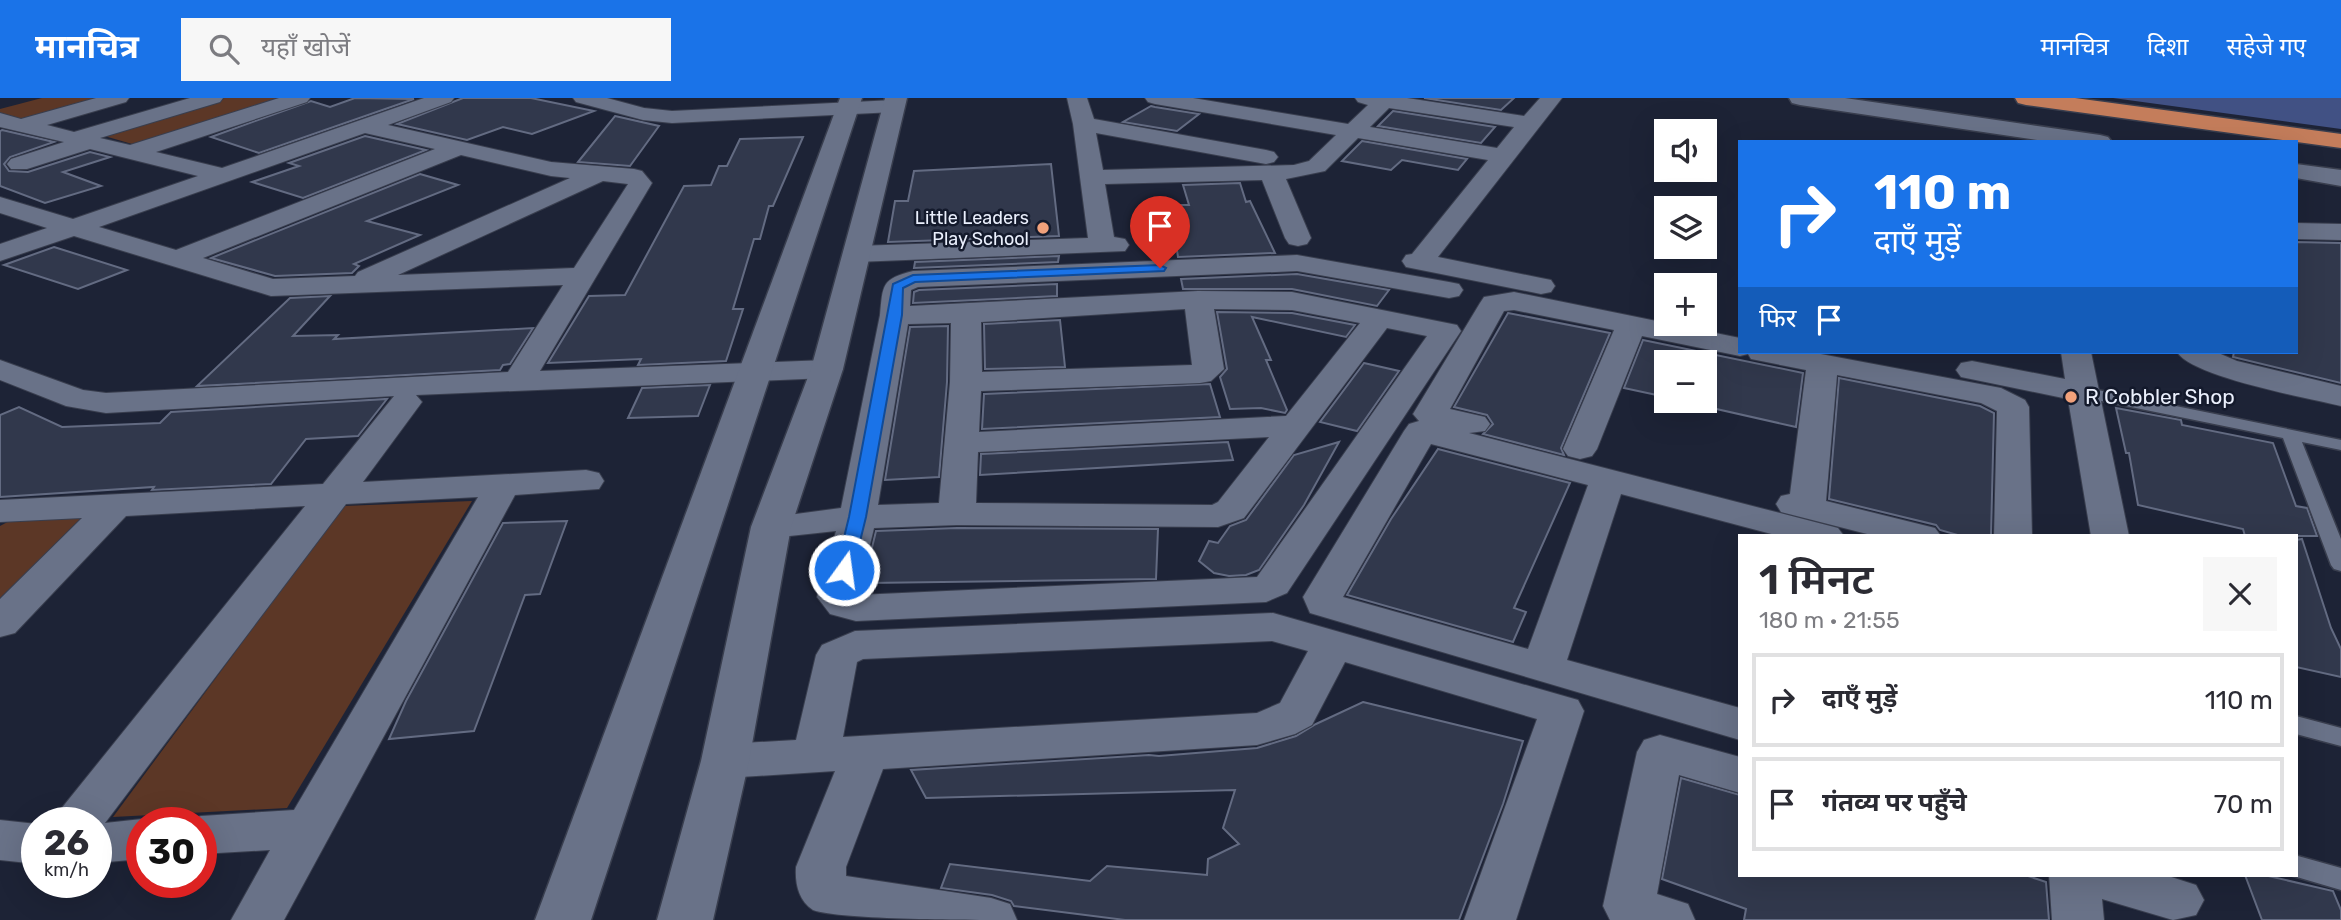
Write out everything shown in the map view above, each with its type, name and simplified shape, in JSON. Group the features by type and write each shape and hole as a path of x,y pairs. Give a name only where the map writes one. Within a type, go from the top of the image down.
{"highway":[{"path":"2026,98 2341,141"},
{"path":"2102,98 2341,130"},
{"path":"2126,98 2316,116"}],"street":[{"path":"8,114 119,98"},
{"path":"19,164 82,140 213,98"},
{"path":"132,152 300,98"},
{"path":"0,253 444,98"},
{"path":"583,98 614,101 643,114 672,117 850,102 895,102 827,369 771,527 725,761 685,920"},
{"path":"1077,98 1084,124 1102,245"},
{"path":"1155,98 1228,104 1353,131 1503,156"},
{"path":"1420,262 1529,123 1552,98"},
{"path":"1800,98 2038,137 2075,140"},
{"path":"1092,177 1294,172 1317,166 1353,131 1379,99 1529,123"},
{"path":"563,920 850,102"},
{"path":"8,114 82,140 223,175"},
{"path":"1084,124 1317,166"},
{"path":"363,126 551,169 634,176 640,183 518,381"},
{"path":"178,259 456,149"},
{"path":"2298,171 2341,177"},
{"path":"1271,172 1298,238"},
{"path":"352,285 597,174"},
{"path":"0,205 271,288 583,276"},
{"path":"2298,231 2341,232"},
{"path":"1259,239 1298,238 1654,308"},
{"path":"856,254 1142,244"},
{"path":"895,315 966,314 1198,300 1292,301 1446,331 1273,584 1266,589 856,608 844,605 837,597 858,517 895,315 897,286 913,279 927,278 1297,263 1449,290"},
{"path":"966,382 1200,374 1208,369 1198,300"},
{"path":"1738,347 1514,300 1494,303 1430,414 1580,449 1815,528"},
{"path":"957,514 966,382 966,314"},
{"path":"771,527 858,517 957,514 1218,516 1231,510 1380,317"},
{"path":"1717,321 1738,325"},
{"path":"1580,449 1631,325"},
{"path":"1772,354 1990,395 2013,407 2013,534"},
{"path":"1888,354 2084,392"},
{"path":"2076,354 2110,534"},
{"path":"2196,354 2226,369 2341,396"},
{"path":"1815,528 1822,364"},
{"path":"0,369 77,399 106,402 518,381 827,369"},
{"path":"90,807 406,402"},
{"path":"963,443 1295,426"},
{"path":"1738,723 1330,607 1324,604 1323,597 1421,431 1815,528 1895,534"},
{"path":"1543,668 1608,478"},
{"path":"7,514 586,481"},
{"path":"257,920 502,487"},
{"path":"0,623 115,506"},
{"path":"816,755 837,656 855,645 1273,627 1562,711 1490,920"},
{"path":"725,761 1257,729 1279,723 1296,714 1333,644"},
{"path":"866,752 821,867 821,884 832,895 991,920"},
{"path":"1669,920 1629,906 1660,752 1738,774"},
{"path":"217,834 309,828"},
{"path":"0,840 21,842"},
{"path":"2074,877 2078,920"},
{"path":"2099,877 2178,898"}],"lane":[{"path":"2084,392 2341,445"},
{"path":"2290,434 2341,565"},
{"path":"2298,726 2341,737"},
{"path":"2298,867 2341,879"}],"shaded area":[{"path":"42,98 110,98 27,122 0,114 0,109"},
{"path":"223,98 291,98 139,146 101,135"},
{"path":"472,501 287,808 217,812 217,807 126,807 126,816 113,817 343,506"},
{"path":"94,516 0,603 0,526 15,518"}],"water":[{"path":"2113,98 2341,98 2341,129"}],"building":[{"path":"355,98 414,99 259,153 211,137 311,101 330,107"},
{"path":"463,98 531,98 594,111 532,134 503,127 467,140 397,124"},
{"path":"1424,98 1514,98 1501,110"},
{"path":"1151,106 1199,114 1177,131 1123,122"},
{"path":"1393,111 1495,127 1481,143 1378,126"},
{"path":"615,116 659,126 630,166 578,162"},
{"path":"2,130 54,142 10,157 4,164 9,171 28,172 90,152 110,157 63,172 101,186 45,203 0,186"},
{"path":"365,136 426,150 303,198 252,182 299,166 289,163"},
{"path":"803,137 773,206 769,206 760,239 754,239 733,309 743,309 726,361 638,365 641,359 548,363 589,296 625,295 684,186 711,185 719,166 727,166 740,139"},
{"path":"1362,141 1467,159 1458,170 1402,160 1391,170 1342,161"},
{"path":"1051,164 1059,236 888,242 895,201 908,201 914,171"},
{"path":"420,174 458,185 367,221 420,235 354,264 359,266 352,273 275,276 211,258"},
{"path":"1240,183 1246,202 1250,201 1275,253 1178,257 1170,205 1189,205 1183,185"},
{"path":"2298,242 2341,243 2341,383 2233,357 2234,354 2298,354"},
{"path":"54,247 127,270 78,289 4,265"},
{"path":"1059,256 1058,262 914,268 915,262"},
{"path":"1297,274 1389,290 1377,306 1292,289 1183,289 1181,279"},
{"path":"1057,284 1057,296 913,303 914,292 919,290"},
{"path":"330,296 293,336 338,335 334,339 533,328 510,364 503,365 500,370 197,386 290,298"},
{"path":"1217,312 1292,313 1355,325 1346,337 1252,317 1271,360 1266,360 1287,410 1285,413 1261,408 1230,409 1220,377 1227,369"},
{"path":"1508,313 1610,333 1561,448 1564,455 1483,434 1493,424 1487,415 1454,407"},
{"path":"1060,320 1065,367 985,369 984,324"},
{"path":"948,326 947,382 939,477 885,480 910,327"},
{"path":"1643,340 1691,350 1654,350 1654,394 1624,388"},
{"path":"1717,355 1803,373 1796,427 1717,409"},
{"path":"1364,363 1399,371 1357,431 1320,422"},
{"path":"1839,378 1980,406 1994,413 1991,534 1954,534 1940,530 1936,525 1829,499"},
{"path":"1210,384 1220,417 982,429 984,394"},
{"path":"710,385 698,416 628,418 642,388"},
{"path":"387,399 358,436 306,439 271,484 152,490 154,487 0,497 0,415 19,407 62,427 160,423 171,412"},
{"path":"2116,408 2181,420 2182,425 2273,443 2296,506 2307,508 2317,536 2244,534 2243,529 2138,505 2129,453 2126,453"},
{"path":"1228,442 1233,460 980,475 981,454"},
{"path":"1339,442 1304,505 1259,570 1246,575 1229,576 1214,573 1199,561 1209,541 1218,543 1230,526 1246,520 1294,455"},
{"path":"1438,449 1570,483 1514,608 1526,612 1513,642 1347,595 1391,519"},
{"path":"567,521 540,594 525,595 474,731 389,739 406,701 503,523"},
{"path":"957,528 1158,529 1156,579 868,583 873,568 867,568 876,531"},
{"path":"2302,539 2331,628 2341,649 2341,677 2298,667 2298,540"},
{"path":"1363,702 1523,741 1503,804 1459,920 1125,920 1014,906 1011,901 992,895 941,888 950,864 1090,881 1107,866 1207,875 1208,859 1239,844 1223,828 1235,790 926,798 911,770 1257,748 1296,736"},
{"path":"1681,778 1738,794 1738,877 2031,877 2046,882 2049,920 1744,920 1746,909 1662,879"},
{"path":"2246,877 2273,877 2333,891 2341,910 2341,920 2262,920"}],"place":[{"name":"Little Leaders Play School","path":"1043,228"},
{"name":"R Cobbler Shop","path":"2071,397"}],"route":[{"path":"844,570 858,517 895,315 897,286 913,279 1160,268"}]}
